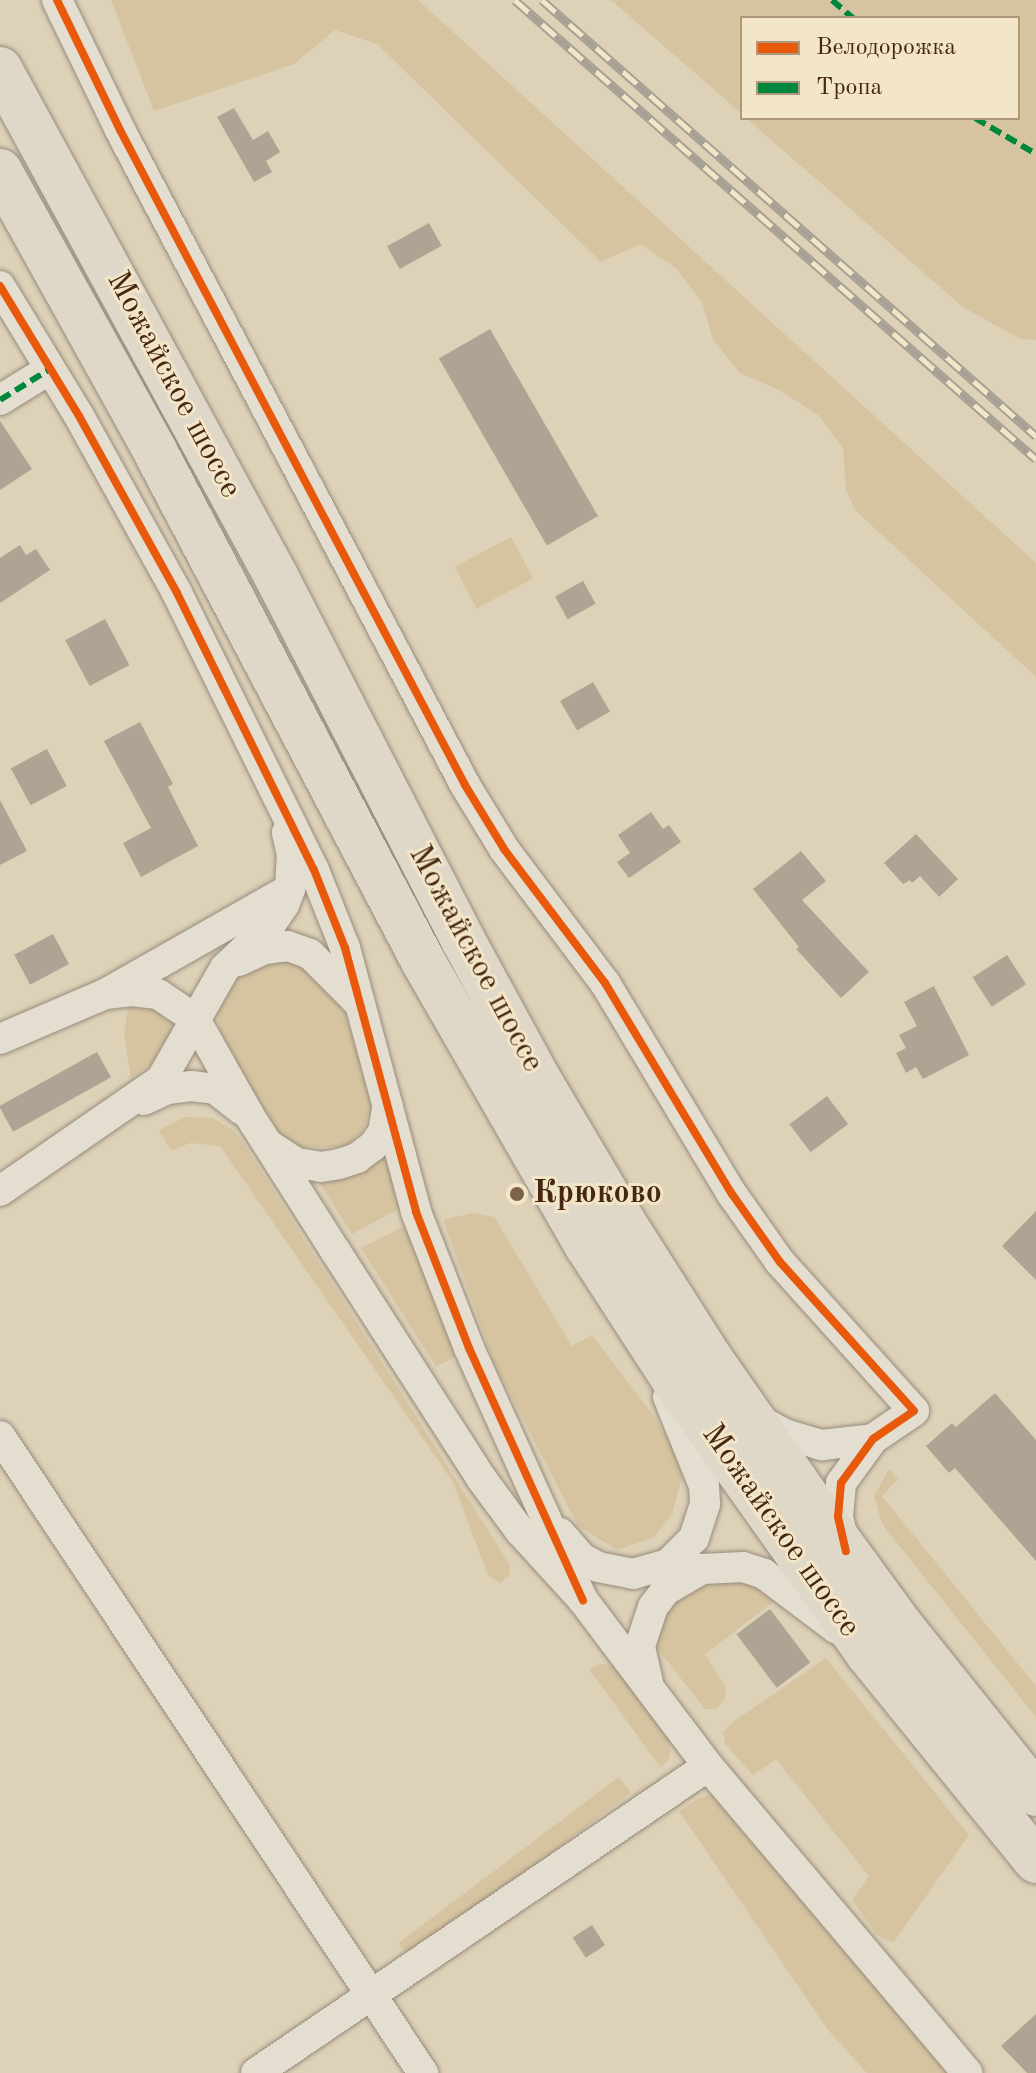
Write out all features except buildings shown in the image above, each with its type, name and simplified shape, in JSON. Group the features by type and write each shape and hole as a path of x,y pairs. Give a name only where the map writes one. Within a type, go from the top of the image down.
{"main road":[{"name":"Можайское шоссе","path":"0,69 276,576 541,1083 624,1223 750,1415 846,1551 902,1627 1036,1794"},
{"name":"Можайское шоссе","path":"0,171 170,479 423,961 511,1118 636,1322 764,1511 868,1654 1036,1861"}],"street":[{"path":"57,0 120,130 465,785 504,849 605,983 732,1194 780,1262 914,1411 873,1439 841,1483 838,1517 846,1551"},
{"path":"0,286 177,593 314,870 345,948 363,1007 416,1212 469,1348 583,1600"},
{"path":"0,400 50,369"},
{"path":"0,1191 127,1107 161,1080 177,1058 195,1019 225,968 271,924 290,889 292,855 282,807"},
{"path":"0,1039 105,994 290,889"},
{"path":"225,968 265,949 288,946 310,954 363,1007"},
{"path":"105,994 132,991 158,994 195,1019 249,1115 481,1478 520,1531 583,1600 708,1766 967,2073"},
{"path":"127,1107 168,1089 191,1086 215,1089 249,1115"},
{"path":"267,1143 297,1163 321,1167 339,1164 357,1158 373,1146 383,1132 388,1104"},
{"path":"543,1514 582,1558 615,1573 643,1573 668,1564 683,1553 698,1530 705,1504 699,1468 636,1322"},
{"path":"750,1415 785,1434 822,1445 873,1439"},
{"path":"0,1436 423,2073"},
{"path":"649,1687 640,1646 653,1607 666,1590 685,1577 723,1566 764,1574 868,1654"},
{"path":"256,2073 708,1766"}],"shaded area":[{"path":"111,0 418,0 1036,563 1036,677 856,511 846,491 843,448 818,415 779,390 740,373 713,340 702,302 677,269 640,244 601,262 377,44 335,30 294,64 154,111"},
{"path":"611,0 1036,0 1036,340 1020,339 963,307 748,120 1020,120 1020,16 740,16 740,112"},
{"path":"511,537 533,578 477,609 454,567"},
{"path":"294,962 320,976 339,997 374,1100 362,1132 345,1147 295,1147 272,1125 224,1051 217,1013 228,983 259,964"},
{"path":"129,1001 171,1013 173,1032 163,1056 131,1078 124,1035"},
{"path":"185,1117 213,1118 234,1131 244,1144 510,1565 509,1576 500,1583 488,1575 453,1482 220,1146 190,1143 171,1151 159,1130"},
{"path":"383,1151 402,1207 352,1234 315,1176"},
{"path":"472,1213 494,1217 572,1346 592,1335 657,1420 673,1448 682,1477 672,1515 654,1537 618,1550 578,1526 495,1365 443,1220"},
{"path":"407,1225 458,1355 436,1367 361,1248"},
{"path":"889,1469 898,1479 882,1496 1036,1686 1036,1717 882,1524 874,1496"},
{"path":"740,1581 761,1586 775,1601 705,1654 726,1688 724,1700 716,1709 705,1709 657,1648 652,1622 682,1588"},
{"path":"826,1658 969,1835 893,1943 877,1935 852,1900 869,1876 776,1759 753,1775 725,1744 723,1732 733,1722"},
{"path":"600,1664 614,1666 659,1718 669,1739 670,1757 661,1768 589,1669"},
{"path":"619,1777 631,1793 411,1959 399,1943"},
{"path":"715,1794 958,2073 867,2073 828,2030 679,1811 699,1798"}],"railway":[{"path":"515,0 1036,459"},
{"path":"542,0 1036,436"}],"marked path":[{"path":"832,0 851,16"},
{"path":"978,120 1036,154"},
{"path":"0,400 50,369"}],"cycle path":[{"path":"57,0 120,130 465,785 504,849 605,983 732,1194 780,1262 914,1411 873,1439 841,1483 838,1517 846,1551"},
{"path":"0,286 79,416 177,593 314,870 345,948 416,1212 469,1348 583,1600"}],"place":[{"name":"Крюково","path":"517,1194"}]}
